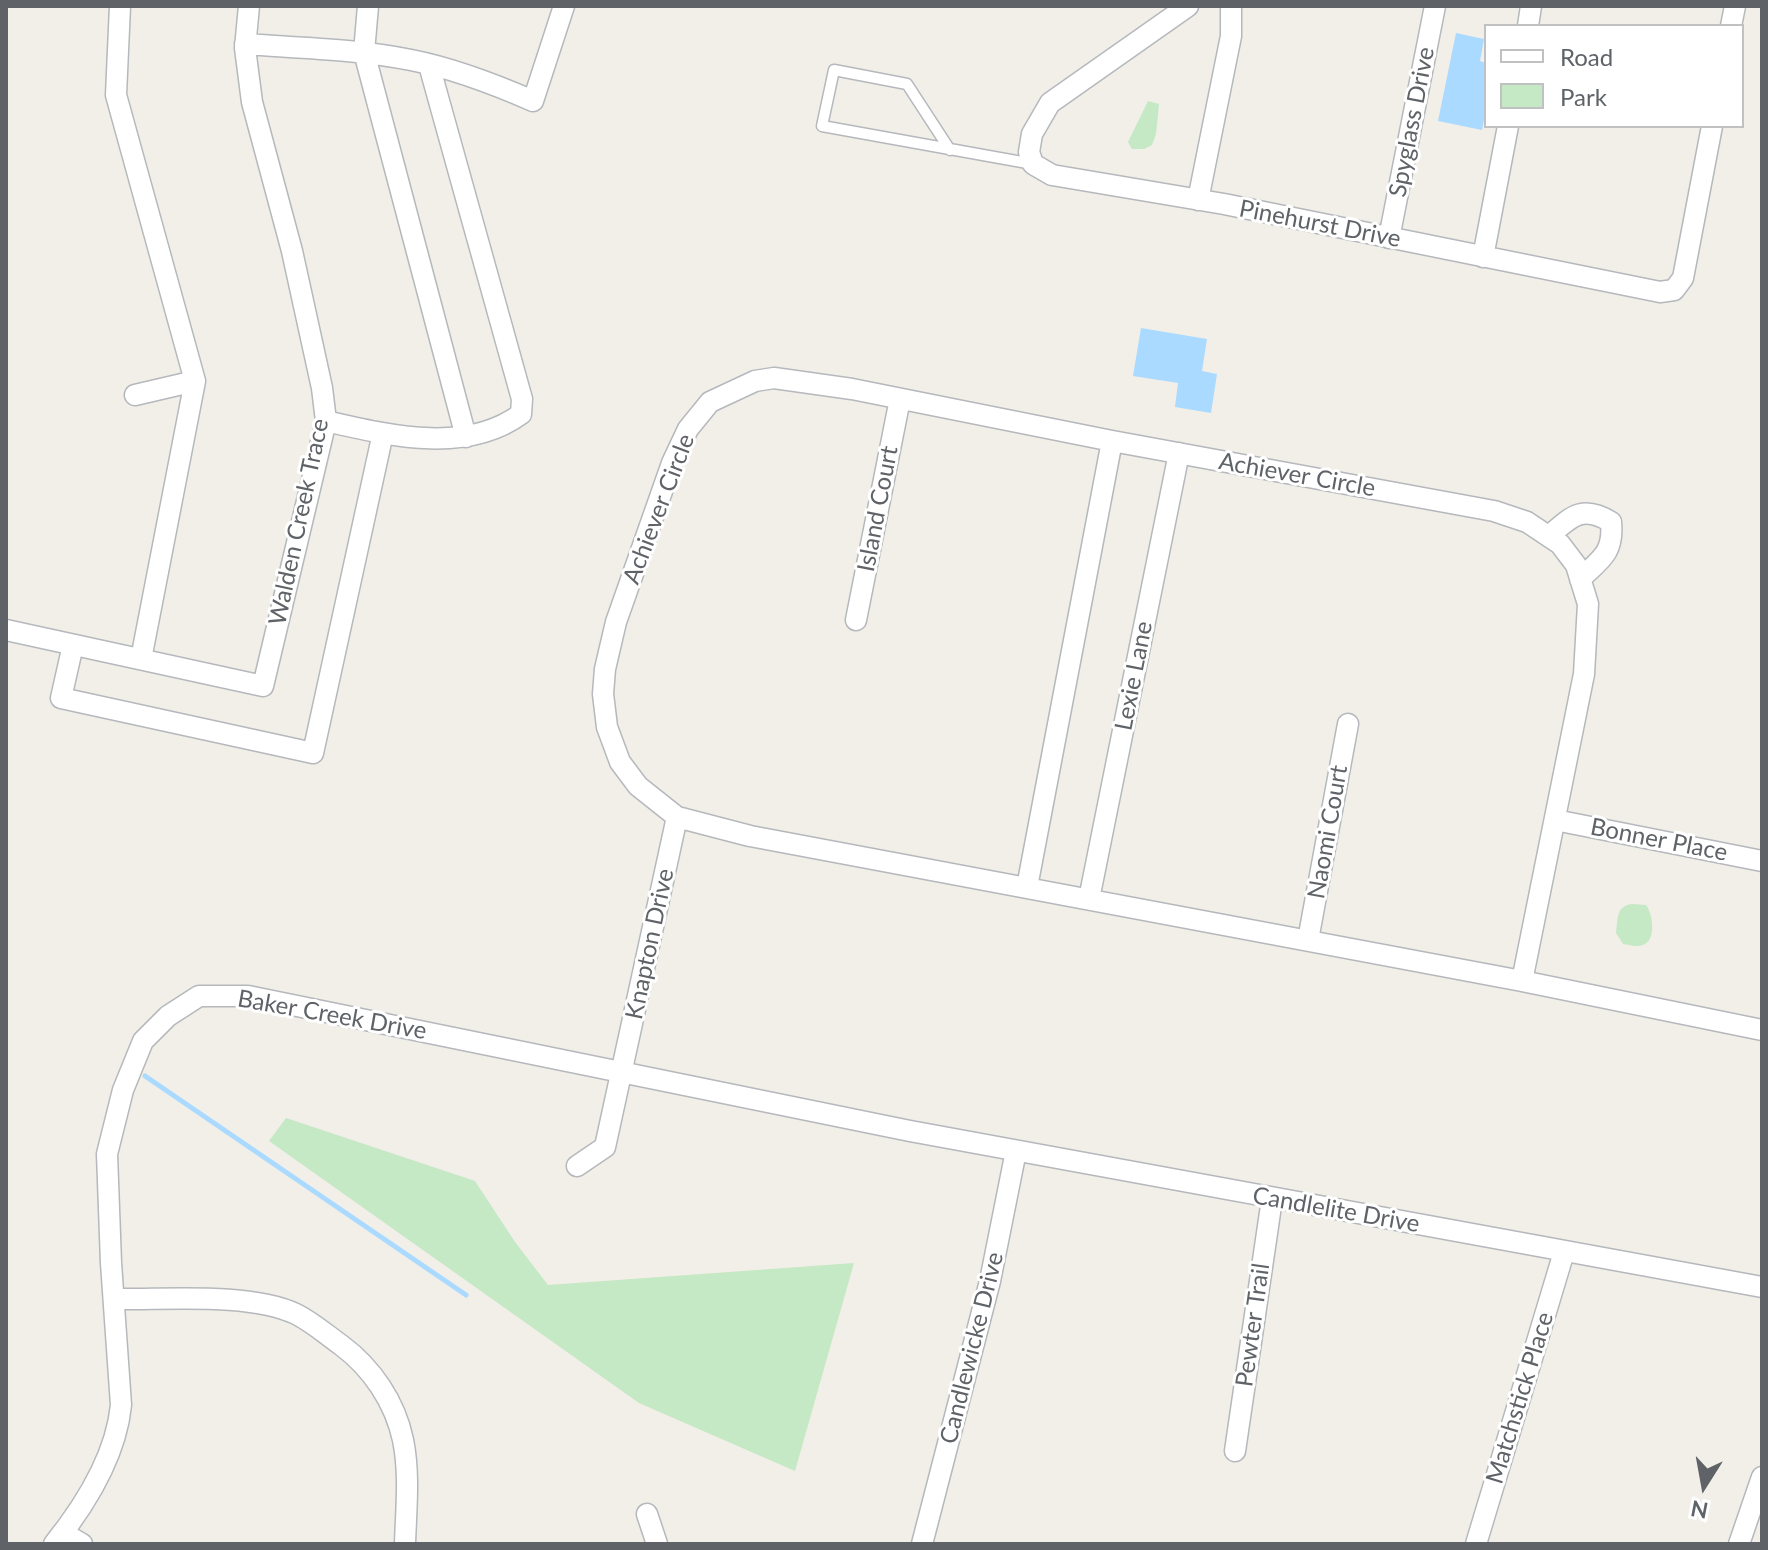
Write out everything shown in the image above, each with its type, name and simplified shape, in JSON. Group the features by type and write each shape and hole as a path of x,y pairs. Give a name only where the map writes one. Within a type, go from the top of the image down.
{"street":[{"path":"120,6 116,95 195,381 141,659"},
{"name":"Walden Creek Trace","path":"6,630 263,686 326,421 322,388 292,251 252,102 245,44 249,6"},
{"path":"368,6 364,52 466,437"},
{"path":"245,44 364,52 429,65 533,101 564,6"},
{"path":"1033,164 1029,152 1032,134 1050,103 1188,6"},
{"path":"1198,200 1231,36 1231,6"},
{"name":"Spyglass Drive","path":"1389,238 1435,6"},
{"path":"326,421 396,437 466,437 502,427 521,414 522,399 429,65"},
{"path":"1483,257 1508,128"},
{"name":"Pinehurst Drive","path":"1033,164 1052,175 1198,200 1660,292 1674,290 1683,278 1712,128"},
{"name":"Achiever Circle","path":"1522,981 1584,674 1588,604 1576,565 1560,544 1549,536 1527,522 1494,511 802,380 774,378 744,385 710,402 688,429 672,463 616,622 605,669 603,694 607,727 620,762 638,786 677,817 750,836 1522,981 1762,1030"},
{"path":"135,395 195,381"},
{"name":"Island Court","path":"856,620 900,399"},
{"path":"73,645 61,698 313,753 383,433"},
{"path":"1027,887 1112,441"},
{"name":"Lexie Lane","path":"1089,899 1179,453"},
{"path":"1549,536 1581,513 1592,512 1611,522 1613,539 1609,549 1580,579"},
{"name":"Naomi Court","path":"1308,940 1348,724"},
{"name":"Knapton Drive","path":"577,1166 605,1147 677,817"},
{"name":"Bonner Place","path":"1555,820 1762,861"},
{"name":"Baker Creek Drive","path":"59,1538 85,1500 112,1448 119,1427 121,1405 107,1204 107,1154 123,1090 143,1041 168,1016 199,996 248,996 910,1131"},
{"name":"Candlelite Drive","path":"910,1131 1762,1287"},
{"name":"Candlewicke Drive","path":"922,1544 990,1281 1016,1151"},
{"name":"Pewter Trail","path":"1235,1451 1272,1199"},
{"name":"Matchstick Place","path":"1476,1544 1564,1252"},
{"path":"114,1299 228,1300 266,1306 295,1314 350,1351 370,1370 400,1430 407,1488 405,1544"},
{"path":"1739,1544 1762,1477"},
{"path":"647,1514 657,1544"},
{"path":"59,1538 82,1544"}],"lane":[{"path":"950,150 907,84 834,70 822,126 950,150 1033,164"}],"green space":[{"path":"1148,101 1159,104 1156,134 1152,145 1132,149 1128,142"},
{"path":"1632,904 1646,905 1652,920 1651,937 1640,946 1623,944 1616,933 1620,910"},
{"path":"286,1118 475,1181 548,1285 854,1263 795,1471 639,1403 269,1141"}],"water":[{"path":"1456,33 1484,39 1480,61 1484,62 1482,130 1438,121"},
{"path":"1141,328 1207,339 1202,371 1217,374 1211,413 1175,407 1178,383 1133,376"}],"waterway":[{"path":"145,1076 466,1295"}]}
